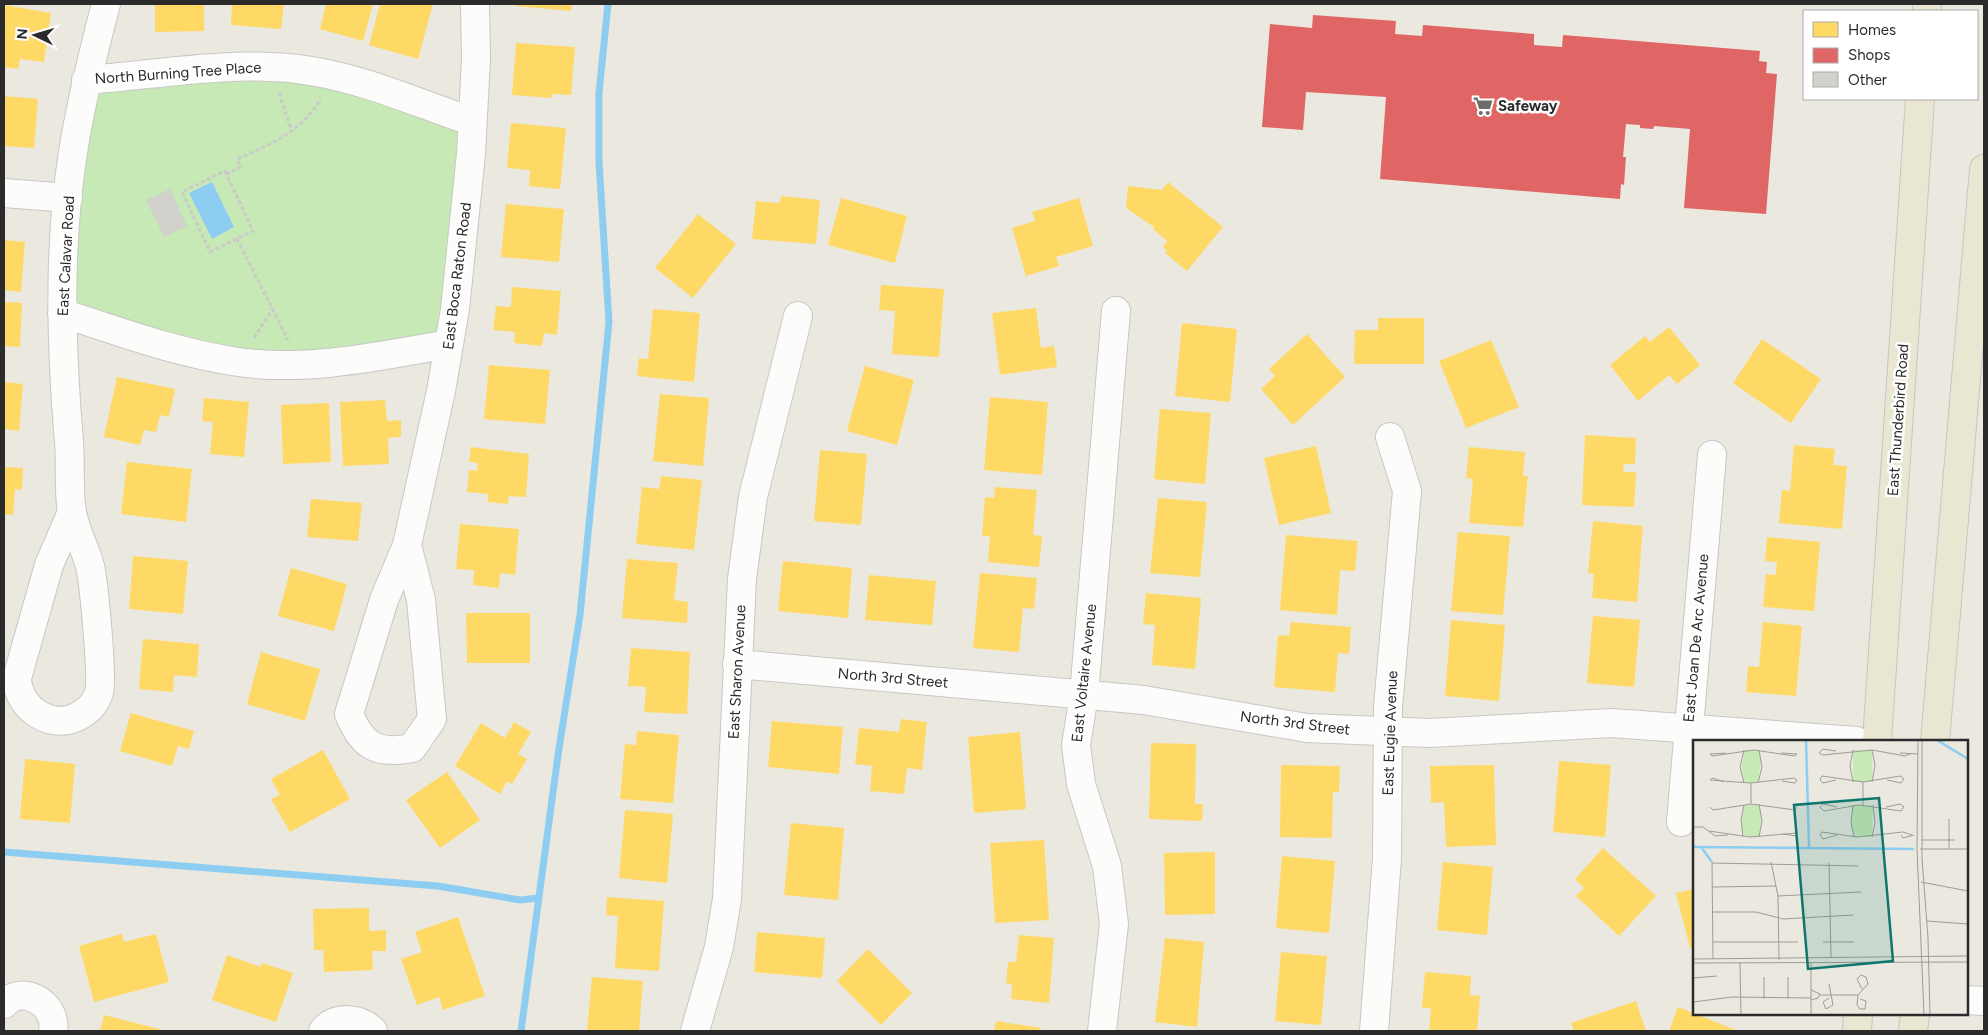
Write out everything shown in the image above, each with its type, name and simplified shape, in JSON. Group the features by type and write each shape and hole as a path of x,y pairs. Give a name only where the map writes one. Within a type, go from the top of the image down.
{"main road":[{"name":"East Thunderbird Road","path":"1877,740 1920,100"},
{"path":"1935,740 1984,168"},
{"path":"1857,1031 1858,1015"},
{"path":"1913,1031 1915,1015"}],"street":[{"name":"East Calavar Road","path":"72,512 49,565 17,678 17,690 24,703 44,719 54,721 83,714 92,705 99,692 100,674 90,568 72,512 71,470 63,371 62,313 72,154 86,80 106,4"},
{"name":"East Boca Raton Road","path":"407,545 420,600 432,719 412,748 399,751 378,749 364,741 356,730 349,714 384,600 407,545 441,391 455,310 471,154 471,121 476,59 475,4"},
{"name":"North Burning Tree Place","path":"86,80 222,67 271,67 326,73 353,80 471,121"},
{"path":"4,193 68,198"},
{"name":"East Voltaire Avenue","path":"1102,1031 1114,924 1107,866 1081,784 1076,745 1084,694 1116,311"},
{"path":"62,313 147,341 238,362 301,365 449,344"},
{"name":"East Sharon Avenue","path":"695,1031 719,947 726,899 742,579 753,497 798,316"},
{"name":"East Eugie Avenue","path":"1374,1031 1387,858 1388,732 1407,491 1390,438"},
{"name":"East Joan De Arc Avenue","path":"1681,822 1712,455"},
{"name":"North 3rd Street","path":"737,664 1144,700 1306,728 1430,733 1612,723 1843,740"},
{"path":"4,1004 8,1000 23,995 40,1001 50,1011 54,1023 53,1031"},
{"path":"1968,1000 1984,1001"},
{"path":"323,1031 329,1024 343,1019 360,1022 373,1031"}],"path":[{"path":"271,67 292,132"},
{"path":"226,174 241,167 237,159 292,132 304,123 320,99 326,73"},
{"path":"225,171 253,231 237,239 210,252 182,192 225,171"},
{"path":"237,239 301,365"},
{"path":"238,362 272,308"}],"green space":[{"path":"271,67 471,121 449,344 301,365 62,313 86,80"}],"water":[{"path":"212,182 234,227 212,239 189,193"}],"building: Homes":[{"path":"155,4 204,4 204,31 155,32"},
{"path":"232,4 284,4 281,29 231,25"},
{"path":"326,4 373,4 363,41 320,29"},
{"path":"380,4 433,4 418,59 369,45"},
{"path":"516,4 572,4 571,11 516,6"},
{"path":"4,5 51,13 44,62 20,59 18,69 4,67"},
{"path":"516,43 575,47 571,95 552,94 552,98 512,95"},
{"path":"4,96 38,99 34,148 4,146"},
{"path":"511,123 566,128 560,189 529,186 530,170 507,168"},
{"path":"1168,182 1223,227 1187,271 1165,253 1167,250 1163,247 1167,241 1153,229 1154,227 1126,208 1128,186 1162,190"},
{"path":"781,196 820,200 816,244 752,239 756,201 780,203"},
{"path":"841,198 907,216 895,263 828,245"},
{"path":"1079,198 1093,246 1056,257 1059,266 1026,276 1012,228 1035,221 1032,212"},
{"path":"506,204 564,209 559,262 501,257"},
{"path":"698,214 736,244 693,298 655,268"},
{"path":"4,240 25,242 21,292 4,290"},
{"path":"881,285 944,289 939,357 892,354 895,311 879,310"},
{"path":"512,287 561,291 557,335 544,333 542,346 514,343 515,332 493,330 496,306 511,307"},
{"path":"4,302 22,303 20,347 4,346"},
{"path":"1036,308 1041,348 1054,346 1057,367 1000,375 992,313"},
{"path":"653,309 700,313 694,382 637,376 639,358 648,359"},
{"path":"1378,318 1424,318 1424,364 1354,364 1355,330 1378,330"},
{"path":"1182,323 1237,329 1230,402 1175,396"},
{"path":"1669,327 1700,365 1677,384 1669,375 1638,401 1610,365 1645,336 1650,342"},
{"path":"1307,334 1345,377 1293,425 1261,389 1275,376 1269,369"},
{"path":"1762,339 1821,379 1791,423 1733,383"},
{"path":"1491,340 1519,407 1466,428 1439,361"},
{"path":"489,365 550,370 545,424 484,419"},
{"path":"865,366 914,380 897,445 847,431"},
{"path":"117,377 175,389 169,417 160,415 156,432 144,430 140,445 104,437"},
{"path":"4,382 23,384 19,431 4,429"},
{"path":"660,394 709,398 703,466 653,461"},
{"path":"990,397 1048,402 1042,475 984,470"},
{"path":"204,398 249,402 244,457 210,454 213,422 202,421"},
{"path":"385,400 387,421 401,420 401,437 388,438 389,464 343,466 340,402"},
{"path":"329,403 331,462 283,464 281,405"},
{"path":"1160,409 1211,413 1205,484 1154,479"},
{"path":"1585,435 1636,438 1635,464 1624,464 1623,472 1636,472 1634,507 1582,505"},
{"path":"1794,445 1835,449 1833,465 1847,466 1842,529 1779,523 1782,490 1790,491"},
{"path":"1316,446 1331,513 1279,525 1264,458"},
{"path":"471,447 529,454 526,497 509,496 508,504 488,502 488,494 467,492 469,470 477,471 478,463 469,462"},
{"path":"1469,447 1525,452 1523,476 1528,476 1523,527 1469,523 1473,479 1466,478"},
{"path":"820,450 867,454 861,525 814,521"},
{"path":"127,462 192,469 186,522 121,514"},
{"path":"4,467 23,468 22,490 15,489 13,515 4,514"},
{"path":"661,476 702,480 694,550 636,544 642,487 659,489"},
{"path":"995,487 1037,490 1033,535 1042,536 1039,567 988,562 990,536 982,536 985,497 994,498"},
{"path":"1158,498 1207,502 1200,577 1150,573"},
{"path":"311,499 362,503 358,541 307,537"},
{"path":"1593,521 1643,526 1637,602 1592,598 1594,574 1588,573"},
{"path":"460,524 519,529 515,575 500,573 499,588 473,585 474,570 456,569"},
{"path":"1458,532 1510,536 1503,615 1451,611"},
{"path":"1286,535 1358,541 1355,571 1340,570 1337,615 1280,610"},
{"path":"1767,537 1820,542 1814,611 1763,607 1766,574 1776,575 1777,562 1765,561"},
{"path":"133,556 188,561 183,614 129,609"},
{"path":"627,559 678,563 674,600 688,602 687,623 622,618"},
{"path":"783,561 852,568 848,618 778,611"},
{"path":"291,568 347,584 334,631 278,616"},
{"path":"980,573 1037,578 1034,609 1023,608 1019,652 973,648"},
{"path":"869,575 936,581 932,625 865,620"},
{"path":"1146,593 1201,598 1195,669 1152,665 1155,625 1143,624"},
{"path":"466,613 530,613 530,663 467,663"},
{"path":"1593,616 1640,620 1634,687 1587,683"},
{"path":"1451,620 1505,625 1499,701 1445,696"},
{"path":"1291,622 1351,627 1349,654 1338,653 1335,692 1274,687 1278,635 1289,636"},
{"path":"1763,622 1802,626 1796,696 1746,692 1748,666 1759,667"},
{"path":"143,639 199,644 197,677 174,675 173,692 139,689"},
{"path":"631,648 690,652 687,714 644,712 646,687 628,686"},
{"path":"261,652 320,669 305,721 247,704"},
{"path":"131,713 194,731 189,749 178,746 172,766 120,751"},
{"path":"901,719 927,722 922,770 907,768 904,794 870,791 872,766 855,764 859,728 899,732"},
{"path":"772,721 843,727 839,774 768,767"},
{"path":"514,722 531,732 518,754 527,759 512,784 507,781 500,794 455,766 481,723 505,738"},
{"path":"637,731 679,735 673,803 620,799 625,744 636,745"},
{"path":"1020,732 1026,809 974,813 968,737"},
{"path":"1151,743 1196,744 1195,804 1203,804 1202,821 1149,819"},
{"path":"323,750 350,799 290,832 271,799 280,795 271,779"},
{"path":"25,759 75,764 70,823 20,819"},
{"path":"1559,761 1611,765 1605,837 1553,832"},
{"path":"1281,765 1340,766 1339,792 1333,792 1332,838 1280,837"},
{"path":"1494,765 1496,845 1446,847 1444,802 1431,803 1430,766"},
{"path":"447,772 480,820 440,848 406,800"},
{"path":"625,810 673,814 667,883 619,878"},
{"path":"791,823 844,828 838,900 784,895"},
{"path":"1044,840 1049,920 995,923 990,843"},
{"path":"1603,848 1656,896 1619,936 1576,896 1584,888 1575,879"},
{"path":"1215,852 1215,914 1165,915 1164,853"},
{"path":"1282,856 1335,861 1329,933 1276,928"},
{"path":"1443,862 1493,867 1487,935 1437,930"},
{"path":"1693,889 1693,947 1690,948 1676,893"},
{"path":"607,897 664,901 659,971 615,968 618,916 606,915"},
{"path":"369,908 369,931 386,930 386,951 372,951 373,970 324,972 323,950 314,950 313,909"},
{"path":"458,917 485,996 443,1010 439,997 417,1005 401,959 422,952 415,932"},
{"path":"757,932 825,938 822,978 754,972"},
{"path":"122,934 124,942 156,934 169,982 94,1002 79,946"},
{"path":"1019,935 1054,938 1049,1003 1011,999 1012,984 1006,983 1008,962 1016,962"},
{"path":"1165,938 1204,942 1197,1027 1155,1022"},
{"path":"868,949 912,993 881,1025 837,981"},
{"path":"1281,952 1327,956 1321,1025 1275,1021"},
{"path":"227,955 261,967 262,963 293,973 276,1022 212,1000"},
{"path":"1425,972 1471,976 1470,995 1480,996 1477,1031 1429,1031 1431,1008 1422,1008"},
{"path":"592,977 643,981 639,1031 587,1031"},
{"path":"1636,1001 1646,1031 1574,1031 1571,1023"},
{"path":"1678,1007 1693,1013 1693,1015 1698,1015 1738,1031 1669,1031"},
{"path":"104,1015 163,1030 163,1031 100,1031"},
{"path":"996,1021 1041,1028 1040,1031 994,1031"}],"building: Shops":[{"path":"1313,15 1396,21 1395,34 1422,36 1423,25 1534,34 1534,45 1562,47 1563,35 1760,51 1759,61 1767,62 1766,73 1777,74 1766,214 1684,208 1690,129 1654,126 1653,129 1640,128 1640,125 1626,124 1623,157 1626,157 1624,185 1621,184 1620,199 1380,179 1386,97 1306,92 1303,130 1262,127 1270,24 1312,28"}],"building: Other":[{"path":"170,189 187,226 164,237 146,200"}],"waterway":[{"path":"521,1031 558,755 580,615 609,322 599,161 599,93 608,4"},
{"path":"4,852 438,886 520,900 539,898"}],"place":[{"name":"Safeway","path":"1483,106"}]}
